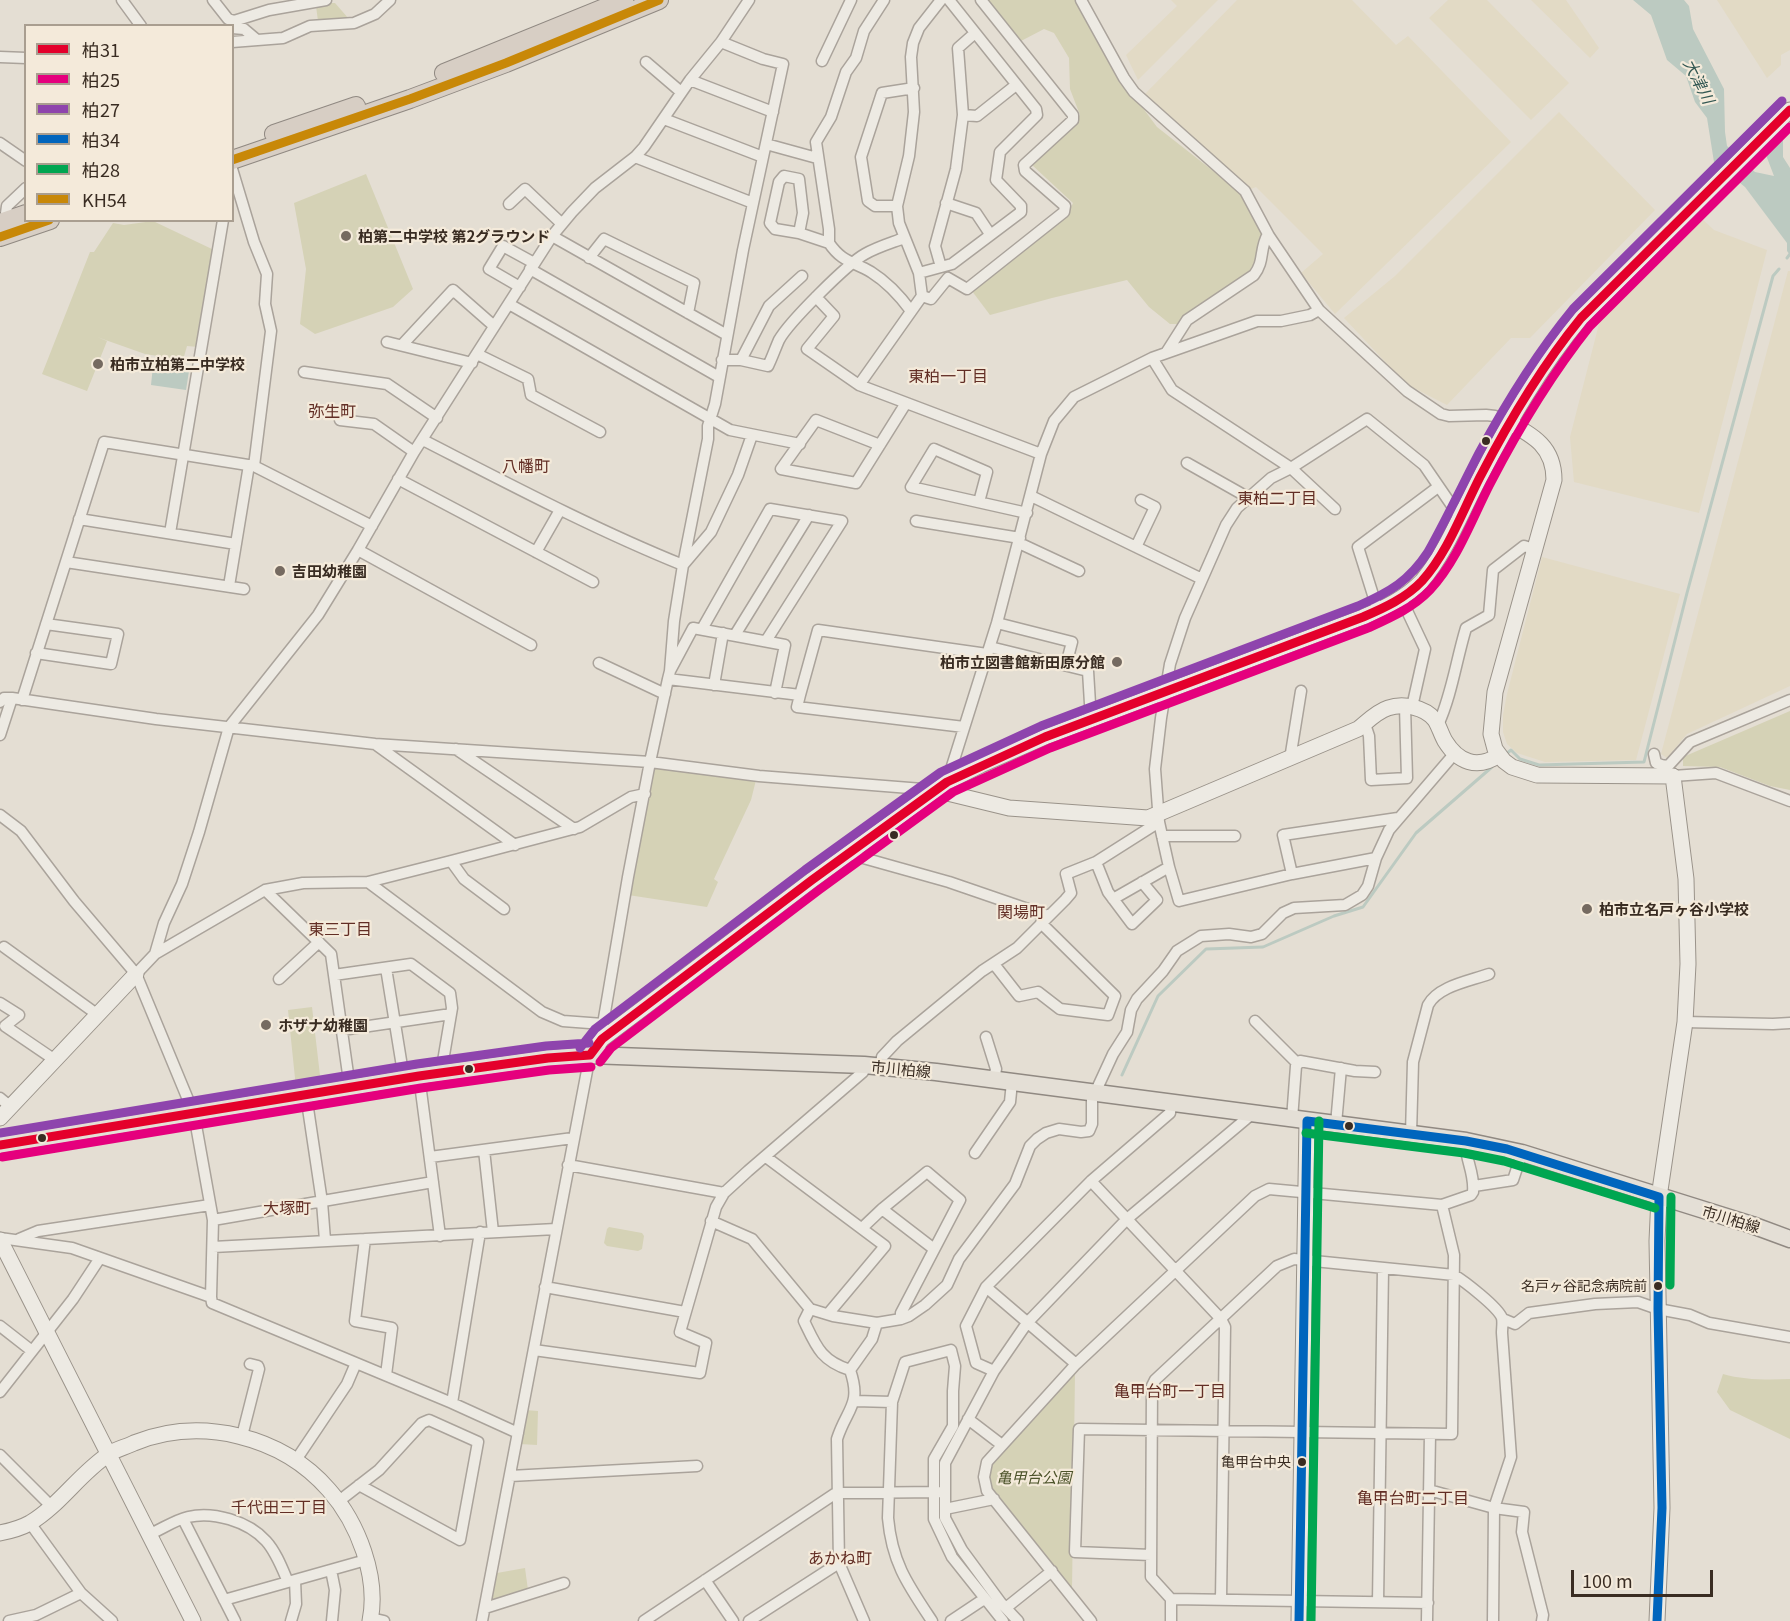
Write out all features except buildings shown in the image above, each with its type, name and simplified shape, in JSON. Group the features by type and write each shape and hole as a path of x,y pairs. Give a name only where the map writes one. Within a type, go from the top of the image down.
{"highway":[{"path":"234,147 406,88 624,0"},
{"path":"234,159 410,99 506,63 659,0"},
{"path":"2,227 24,215"},
{"path":"2,227 36,222"}],"main road":[{"name":"市川柏線","path":"0,1145 441,1073 548,1058 590,1055 864,1065 994,1079 1466,1142 1522,1153 1790,1239"}],"street":[{"path":"122,0 140,24"},
{"path":"219,2 228,19 234,21 269,10 326,0"},
{"path":"234,42 283,38 310,26 354,23 375,14 390,0"},
{"path":"155,954 164,922 185,874 229,727 318,615 414,452 552,236 595,188 635,157 681,92 721,42 749,0"},
{"path":"822,61 851,0"},
{"path":"829,243 816,142 831,117 846,72 856,58 864,32 884,0"},
{"path":"859,385 922,296 919,273 899,223 897,206 909,156 914,112 911,57 913,43 919,28 941,0"},
{"path":"919,273 952,264 1022,209 996,180 1000,152 1037,116 1036,109 949,0"},
{"path":"922,296 931,299 948,278 967,289 1064,212 1065,206 1025,171 1024,165 1073,120 1073,115 981,0"},
{"path":"1081,0 1134,92 1245,191 1268,234 1318,310 1407,391 1441,414 1495,416 1529,434 1547,451 1554,470 1552,492 1495,692 1491,734 1499,755 1512,767 1537,775 1670,772 1716,774 1790,801"},
{"path":"234,28 244,29 257,40"},
{"path":"941,267 935,246 956,169 963,116 958,48 975,33"},
{"path":"482,1621 573,1138 590,1055 602,1032 628,877 669,675 674,621 683,565 710,420 783,64 721,42"},
{"path":"0,57 24,58"},
{"path":"646,62 681,92"},
{"path":"690,80 773,112"},
{"path":"963,116 977,116 1016,85"},
{"path":"897,206 875,206 868,201 861,157 882,93 914,88"},
{"path":"602,1032 941,786 1011,751 1378,611 1401,598 1421,581 1430,568 1508,422 1536,377 1581,318 1785,115"},
{"path":"664,119 763,157"},
{"path":"0,143 24,159"},
{"path":"766,144 817,158"},
{"path":"635,157 753,202"},
{"path":"229,586 251,466 271,331 265,304 267,274 254,242 234,176"},
{"path":"799,233 802,213 799,179 784,176 779,182 770,223 775,230 799,233 829,243 843,259 871,272 897,293 911,311"},
{"path":"509,204 525,189 562,224"},
{"path":"2,227 7,206 24,190"},
{"path":"946,203 976,213 990,234"},
{"path":"170,533 221,222"},
{"path":"1166,353 1187,320 1254,275 1261,266 1263,242 1268,234"},
{"path":"552,236 727,335"},
{"path":"722,360 741,360 768,366 780,339 816,297 852,263 864,254 904,238"},
{"path":"589,258 604,239 694,283 688,313"},
{"path":"520,287 489,269 503,246 532,266 719,377"},
{"path":"741,360 769,306 802,276"},
{"path":"402,345 453,290 494,326"},
{"path":"816,297 834,316 807,349 859,385 1041,454"},
{"path":"509,304 730,430 800,444"},
{"path":"941,786 964,727 989,650 1041,454 1054,421 1074,397 1152,358 1257,321 1281,321 1310,315 1318,310"},
{"path":"387,342 475,358 528,379 531,395 600,432"},
{"path":"1152,358 1172,390 1291,468 1335,509"},
{"path":"304,372 387,384 437,418"},
{"path":"880,445 816,420 781,469 856,483 880,445 906,403"},
{"path":"1376,858 1292,874 1179,901 1158,819 1155,769 1172,655 1185,618 1226,525 1238,508 1271,478 1291,468 1367,419 1424,465 1459,516"},
{"path":"340,420 374,424 414,452"},
{"path":"683,565 711,532 738,475 752,435"},
{"path":"423,440 560,510 638,547 683,565"},
{"path":"0,735 36,653 104,442 251,466 372,525"},
{"path":"979,502 987,472 934,449 911,488 1027,513"},
{"path":"1187,463 1250,498"},
{"path":"398,479 593,582"},
{"path":"1378,611 1358,547 1438,487"},
{"path":"1031,496 1202,579"},
{"path":"1136,547 1155,507 1141,500"},
{"path":"702,629 770,509 842,520 766,641"},
{"path":"536,552 560,510"},
{"path":"735,635 808,515"},
{"path":"79,519 236,543"},
{"path":"916,521 1019,541 1079,571"},
{"path":"1438,725 1456,672 1458,655 1466,628 1489,615 1493,570 1524,546 1534,549"},
{"path":"358,550 531,645"},
{"path":"66,562 244,589"},
{"path":"1365,724 1369,736 1371,780 1407,778 1409,707 1425,649 1401,598"},
{"path":"997,623 1072,642 1066,665"},
{"path":"36,653 111,664 118,634 46,624"},
{"path":"669,675 693,627 785,645 775,693"},
{"path":"964,727 797,707 818,630 989,650 1088,671 1091,720"},
{"path":"714,685 723,633"},
{"path":"599,663 665,694"},
{"path":"669,675 714,685 800,695"},
{"path":"1290,759 1301,692"},
{"path":"0,702 4,699 17,699 156,719 375,744 650,762 759,776 941,786 1008,808 1158,819"},
{"path":"1670,772 1690,742 1790,700"},
{"path":"881,1066 882,1057 897,1041 982,971 1017,948 1071,893 1066,873 1096,862 1158,819 1358,729 1386,709 1409,707 1427,712 1455,753 1467,762 1473,764 1485,762 1499,755"},
{"path":"375,744 515,845"},
{"path":"455,749 574,829"},
{"path":"711,1221 752,1239 810,1310 877,1323 909,1316 947,1285 959,1259 1015,1184 1030,1146 1046,1132 1059,1129 1089,1131 1092,1124 1094,1093 1113,1054 1127,1032 1131,1010 1137,999 1177,951 1201,936 1230,934 1251,937 1263,934 1283,913 1294,908 1345,905 1362,895 1368,886 1376,858 1389,830 1455,753"},
{"path":"1654,754 1656,763 1664,766 1670,772 1686,879 1688,964 1685,1022 1659,1197 1658,1309 1662,1508 1657,1621"},
{"path":"0,1118 5,1102 55,1060 155,954 265,890 303,883 368,882 515,845 574,829 631,797 645,794"},
{"path":"0,815 21,831 74,901 136,974 194,1114 213,1220 210,1297 212,1303 452,1403 518,1433"},
{"path":"1292,874 1283,835 1398,818"},
{"path":"1162,836 1235,836"},
{"path":"849,854 949,882 1044,919 1115,996 1108,1016 1060,1009 1038,992 1019,996 994,964"},
{"path":"450,861 464,879 504,909"},
{"path":"1096,862 1113,899 1132,924 1157,900 1143,882"},
{"path":"1113,899 1169,867"},
{"path":"368,882 542,1012 557,1020 602,1032"},
{"path":"265,890 331,954 350,1088"},
{"path":"279,980 319,942"},
{"path":"4,947 98,1015"},
{"path":"334,975 411,964 450,993 451,1014 441,1073"},
{"path":"386,968 394,1022 411,1078 430,1157 440,1236"},
{"path":"1411,1134 1413,1062 1428,1005 1432,997 1440,992 1489,974"},
{"path":"0,1003 19,1015 2,1028 55,1060"},
{"path":"342,1030 451,1014"},
{"path":"1255,1021 1298,1064"},
{"path":"1685,1022 1790,1023"},
{"path":"986,1037 996,1069 994,1079"},
{"path":"1299,1621 1306,1192 1296,1066 1300,1061 1375,1072"},
{"path":"534,1350 700,1373 706,1343 680,1332 711,1221 724,1193 863,1072 864,1065"},
{"path":"1336,1124 1341,1068"},
{"path":"975,1153 1010,1102 1012,1082"},
{"path":"306,1095 322,1202 325,1240"},
{"path":"993,1371 976,1363 966,1326 986,1287 1091,1181 1170,1113 1171,1104"},
{"path":"1003,1621 952,1557 935,1524 945,1463 993,1371 1027,1323 1127,1219 1252,1114"},
{"path":"430,1157 573,1138"},
{"path":"1091,1621 994,1499 985,1484 987,1462 1076,1364 1255,1196 1269,1189 1442,1205 1471,1195 1472,1168 1465,1149 1466,1142"},
{"path":"484,1150 493,1232"},
{"path":"1473,1185 1513,1180 1522,1153"},
{"path":"766,1157 885,1246 828,1314"},
{"path":"568,1165 724,1193"},
{"path":"862,1228 927,1172 960,1200 901,1313 901,1319"},
{"path":"1091,1181 1221,1319 1225,1327 1221,1599"},
{"path":"213,1220 433,1182"},
{"path":"18,1240 38,1231 210,1205"},
{"path":"1151,1555 1075,1552 1079,1429 1452,1434 1454,1255 1442,1205"},
{"path":"882,1209 934,1249"},
{"path":"213,1247 556,1229"},
{"path":"452,1403 480,1232"},
{"path":"192,1621 0,1239 72,1248 210,1297"},
{"path":"365,1239 356,1321 392,1328 386,1375"},
{"path":"0,1392 73,1299 100,1257"},
{"path":"1171,1621 1171,1599 1151,1577 1152,1386 1155,1380 1277,1266 1294,1258 1454,1275 1469,1284 1498,1311 1503,1319 1515,1324 1529,1313 1595,1304 1638,1302 1658,1309 1690,1315 1709,1323 1790,1337"},
{"path":"1378,1602 1383,1269"},
{"path":"545,1287 685,1312"},
{"path":"986,1287 1076,1364"},
{"path":"810,1310 804,1320 818,1350 830,1361 850,1370 855,1385 855,1401 842,1422 837,1439 836,1493 838,1563 860,1620"},
{"path":"1493,1621 1494,1508 1511,1457 1502,1333 1503,1319"},
{"path":"850,1370 872,1339 877,1323"},
{"path":"0,1326 32,1351"},
{"path":"932,1621 904,1579 895,1558 889,1526 892,1402 905,1362 951,1350 955,1366 952,1390 953,1426 934,1459 945,1518 962,1550 1001,1603 1018,1621"},
{"path":"296,1460 347,1384 356,1363"},
{"path":"242,1436 259,1369 258,1366 250,1364"},
{"path":"855,1401 892,1402"},
{"path":"968,1419 1002,1445"},
{"path":"339,1501 359,1485 379,1470 422,1423 429,1420 478,1442 460,1540 359,1485"},
{"path":"0,1533 30,1523 109,1453 140,1441 187,1431 242,1436 296,1460 321,1481 339,1501 352,1524 366,1560 375,1620"},
{"path":"1427,1621 1430,1434"},
{"path":"0,1455 51,1506"},
{"path":"510,1476 698,1466"},
{"path":"1429,1490 1494,1508 1524,1512 1522,1532 1543,1615 1542,1621"},
{"path":"644,1621 836,1493 939,1492"},
{"path":"945,1509 994,1499"},
{"path":"150,1534 183,1519 200,1515 226,1518 252,1530 268,1545 291,1581 296,1604 291,1621"},
{"path":"183,1519 235,1621"},
{"path":"30,1523 81,1593 112,1621"},
{"path":"224,1600 366,1560"},
{"path":"749,1621 838,1563"},
{"path":"331,1570 335,1590 332,1621"},
{"path":"1007,1607 1052,1571"},
{"path":"705,1580 732,1621"},
{"path":"485,1608 564,1584"},
{"path":"9,1621 36,1615 81,1593"},
{"path":"951,1621 984,1599"},
{"path":"1171,1599 1428,1603"}],"shaded area":[{"path":"1171,0 1218,0 1138,80 1126,55 1177,6"},
{"path":"1237,0 1352,0 1396,45 1408,36 1511,142 1335,314 1301,273 1323,254 1256,187 1251,189 1145,94"},
{"path":"1448,0 1487,0 1569,83 1531,120 1429,18"},
{"path":"1531,0 1566,0 1599,48 1590,58"},
{"path":"1717,0 1790,0 1790,50 1781,55 1781,65 1767,78"},
{"path":"1559,112 1655,210 1530,338 1511,338 1447,405 1406,384 1344,318 1395,276"},
{"path":"1699,216 1714,230 1767,250 1699,513 1574,482 1570,437 1604,312"},
{"path":"1788,271 1790,271 1790,686 1687,734 1667,758 1661,754"},
{"path":"1542,557 1680,594 1636,760 1545,762 1517,753 1507,744 1503,732 1503,715"}],"green space":[{"path":"988,0 1075,0 1108,61 1157,127 1240,192 1263,234 1258,262 1242,286 1189,324 1170,324 1149,307 1127,280 990,315 972,291 1069,212 1073,203 1032,165 1080,115 1070,89 1069,58 1054,33 1044,29 1021,41"},
{"path":"335,3 349,19 318,21 316,6"},
{"name":"柏第二中学校 第2グラウンド","path":"366,174 413,289 393,307 315,334 300,324 306,269 294,203"},
{"path":"155,222 214,250 198,347 187,346 183,360 145,354 97,337 107,341 87,391 42,374 90,252 94,252 113,223 124,225"},
{"path":"1790,711 1790,790 1770,786 1720,767 1683,766 1683,757"},
{"path":"651,768 756,780 751,800 714,879 718,882 707,907 628,895"},
{"path":"312,1007 321,1084 296,1088 288,1010"},
{"path":"609,1227 642,1233 644,1236 642,1249 638,1251 607,1246 604,1243"},
{"name":"亀甲台公園","path":"1075,1374 1072,1589 994,1492 989,1474 993,1463"},
{"path":"1723,1374 1756,1379 1790,1379 1790,1439 1730,1410 1717,1392"},
{"path":"525,1410 538,1411 537,1445 519,1444"},
{"path":"525,1568 528,1590 492,1601 497,1573"}],"water":[{"name":"大津川","path":"1633,0 1684,0 1689,6 1693,29 1724,89 1727,146 1755,172 1774,176 1766,155 1775,142 1783,136 1783,157 1790,168 1790,255 1787,251 1787,243 1745,187 1714,162 1707,118 1695,102 1686,76 1667,60 1651,15"},
{"path":"153,366 189,371 186,390 151,385"}],"waterway":[{"path":"1787,258 1790,254"},
{"path":"1506,754 1511,750 1520,759 1539,765 1644,762 1773,276 1779,269"},
{"path":"1122,1075 1158,996 1206,949 1263,947 1334,916 1363,907 1416,833 1492,767"}],"transit line":[{"name":"KH54","path":"234,159 410,99 506,63 659,0"},
{"name":"柏27","path":"580,1048 595,1029 805,870 941,772 1041,726 1358,606 1398,585 1414,571 1428,552 1500,416 1522,379 1559,326 1573,309 1782,101"},
{"name":"柏31","path":"590,1055 602,1039 812,880 947,782 1045,737 1363,617 1409,593 1422,581 1440,557 1502,435 1539,375 1581,318 1790,110"},
{"name":"柏25","path":"600,1062 611,1048 819,890 953,792 1050,748 1368,628 1416,602 1440,579 1524,422 1562,363 1590,326 1790,127"},
{"name":"KH54","path":"0,237 43,222"},
{"name":"柏27","path":"0,1133 417,1064 546,1046 589,1043"},
{"name":"柏31","path":"0,1145 419,1076 548,1058 590,1055"},
{"name":"柏25","path":"2,1157 421,1088 549,1070 591,1067"},
{"name":"柏34","path":"1307,1121 1466,1141 1507,1149 1659,1197"},
{"name":"柏34","path":"1299,1621 1307,1121"},
{"name":"柏28","path":"1311,1621 1319,1121"},
{"name":"柏28","path":"1306,1133 1464,1153 1504,1161 1655,1208"},
{"name":"柏34","path":"1657,1621 1662,1508 1658,1309 1659,1197"},
{"name":"柏28","path":"1670,1285 1671,1197"}],"place":[{"name":"柏第二中学校 第2グラウンド","path":"346,236"},
{"name":"柏市立柏第二中学校","path":"98,364"},
{"name":"吉田幼稚園","path":"280,571"},
{"name":"柏市立図書館新田原分館","path":"1117,662"},
{"name":"柏市立名戸ヶ谷小学校","path":"1587,909"},
{"name":"ホザナ幼稚園","path":"266,1025"},
{"name":"名戸ヶ谷記念病院前","path":"1658,1286"},
{"name":"亀甲台中央","path":"1302,1462"}],"district":[{"name":"東柏一丁目","path":"948,376"},
{"name":"弥生町","path":"332,411"},
{"name":"八幡町","path":"526,466"},
{"name":"東柏二丁目","path":"1277,498"},
{"name":"関場町","path":"1021,912"},
{"name":"東三丁目","path":"340,929"},
{"name":"大塚町","path":"287,1208"},
{"name":"亀甲台町一丁目","path":"1170,1391"},
{"name":"亀甲台町二丁目","path":"1413,1498"},
{"name":"千代田三丁目","path":"279,1507"},
{"name":"あかね町","path":"840,1558"}]}
